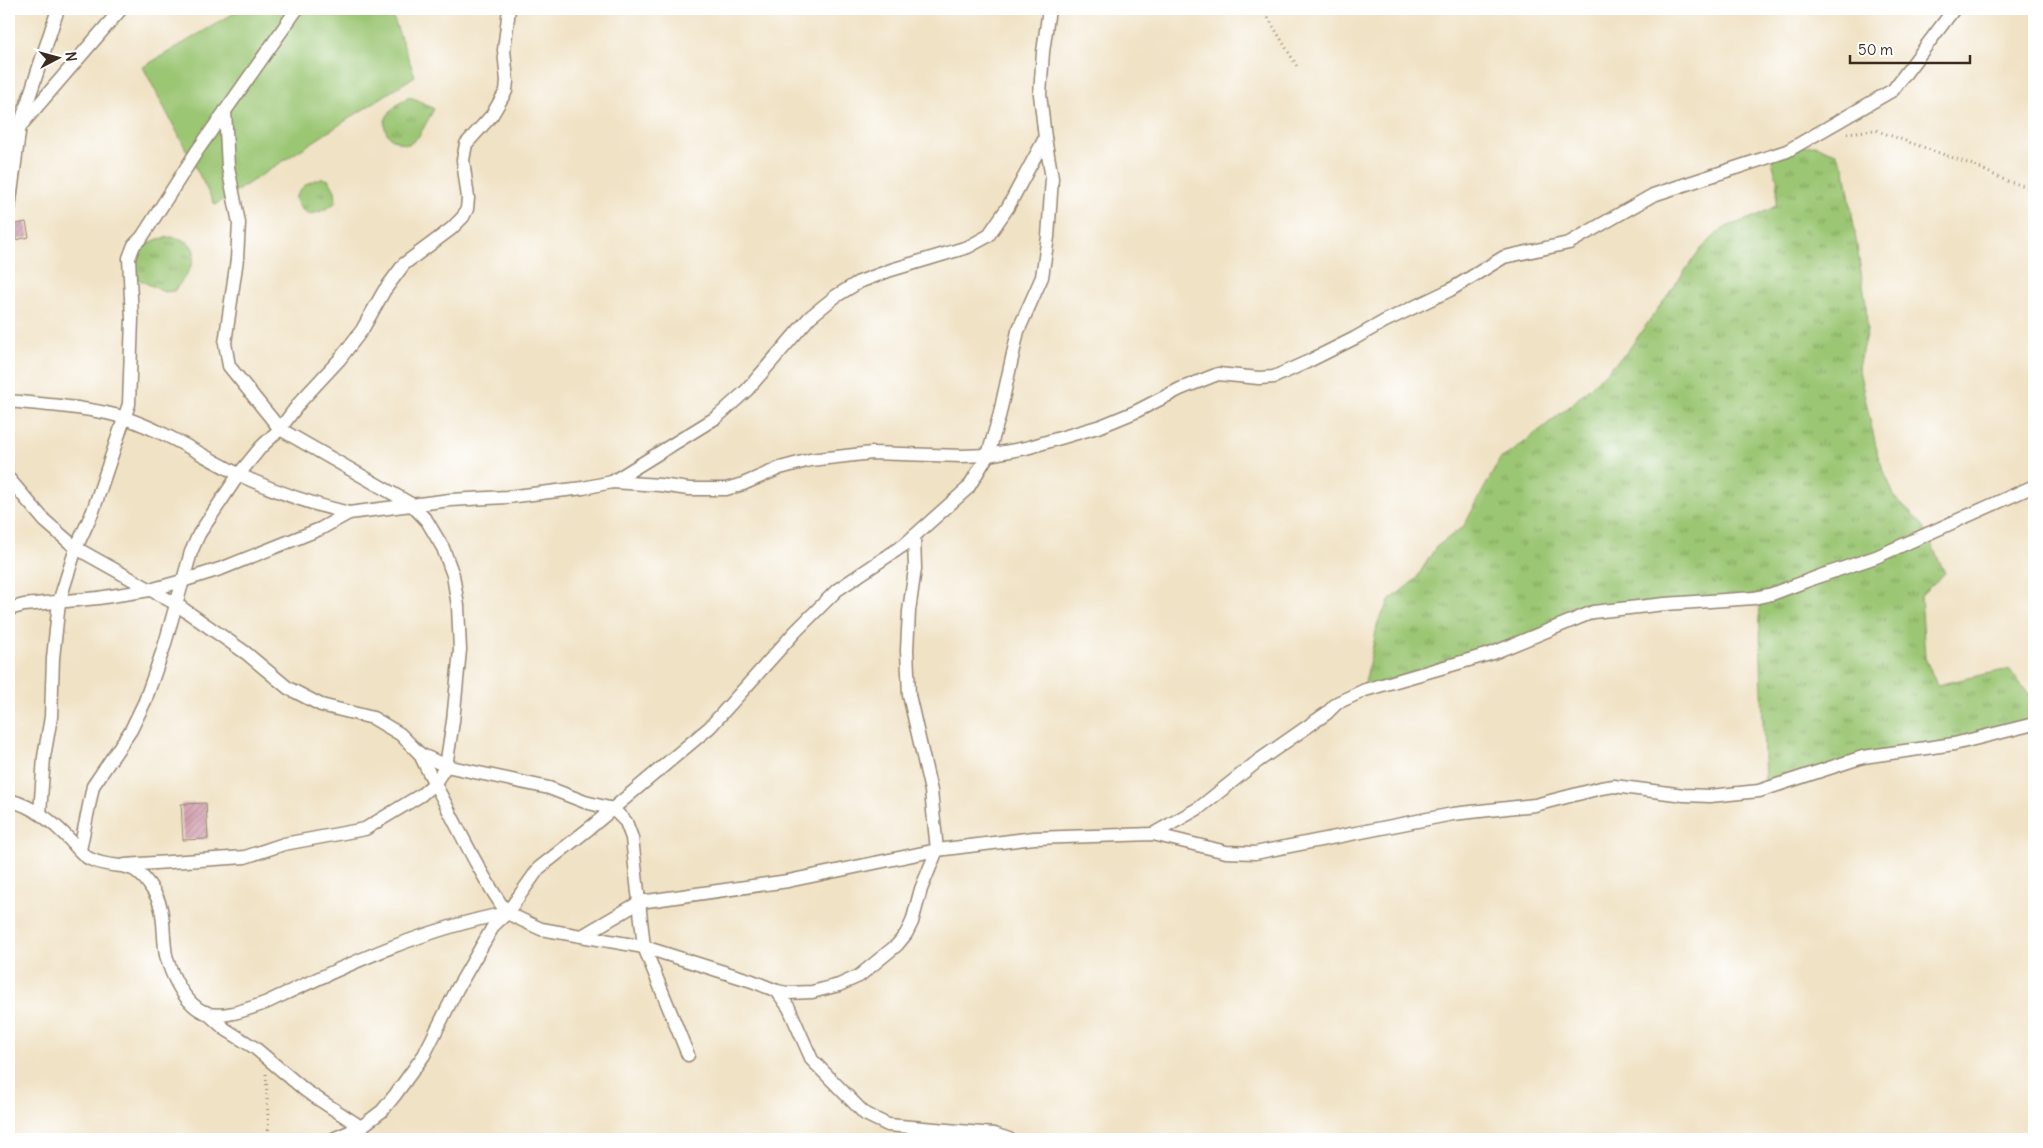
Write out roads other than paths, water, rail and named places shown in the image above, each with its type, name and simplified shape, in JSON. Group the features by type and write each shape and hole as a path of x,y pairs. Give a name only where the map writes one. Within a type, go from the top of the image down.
{"street":[{"path":"9,208 20,125 58,9"},
{"path":"9,139 121,9"},
{"path":"40,813 44,757 51,717 53,658 59,602 76,548 93,511 124,418 130,390 132,319 129,258 134,245 142,237 225,111 297,9"},
{"path":"80,850 93,786 131,730 145,701 191,552 199,534 239,474 261,446 280,428 300,402 339,360 362,330 384,291 404,264 451,229 463,217 467,209 468,198 463,160 464,149 466,144 492,115 506,91 504,50 510,9"},
{"path":"333,1139 363,1133 395,1095 424,1055 457,989 494,925 507,912 539,868 613,809 710,727 795,632 837,590 904,545 968,488 988,455 999,417 1018,330 1042,277 1048,237 1052,178 1040,94 1043,52 1050,9"},
{"path":"9,609 24,605 150,590 182,581 223,568 320,529 349,513 450,500 507,497 583,488 612,482 689,489 719,489 743,484 780,468 810,460 872,453 988,455 1026,448 1101,426 1135,412 1180,388 1218,374 1260,378 1274,377 1450,290 1504,257 1569,243 1653,195 1787,151 1893,90 1954,9"},
{"path":"9,800 25,805 40,813 52,822 88,859 125,865 204,861 245,857 284,844 365,829 421,795 435,783 446,766 460,650 458,606 453,575 443,548 427,521 411,504 280,428 229,366 224,343 238,259 239,223 228,167 225,111"},
{"path":"612,482 717,417 747,390 810,317 836,296 859,282 891,270 968,247 988,236 1008,207 1045,138"},
{"path":"9,401 83,410 124,418 180,441 239,474 309,504 349,513"},
{"path":"9,479 45,521 76,548 176,604 246,653 288,688 321,705 373,718 400,734 420,754 446,766 549,788 585,802 613,809 626,822 632,838 644,947 688,1055"},
{"path":"1153,834 1199,808 1258,761 1337,704 1365,690 1493,653 1593,612 1665,604 1754,598 1772,594 1876,557 2034,486"},
{"path":"420,754 468,848 507,912 541,929 644,947 752,981 776,992 812,992 839,985 860,976 897,945 906,934 912,922 920,889 937,850 931,791 909,695 907,650 909,611 915,569 914,536"},
{"path":"582,936 640,902 788,881 937,850 1034,838 1153,834 1226,852 1255,853 1453,814 1535,805 1614,786 1684,795 1710,796 1744,793 1772,788 1863,757 1954,744 2034,724"},
{"path":"125,865 137,871 156,893 161,909 166,954 174,979 188,999 265,1056 306,1091 363,1133"},
{"path":"206,1012 223,1014 248,1009 380,950 475,919 507,912"},
{"path":"776,992 790,1008 812,1060 865,1114 888,1125 994,1134 1009,1139"}]}
